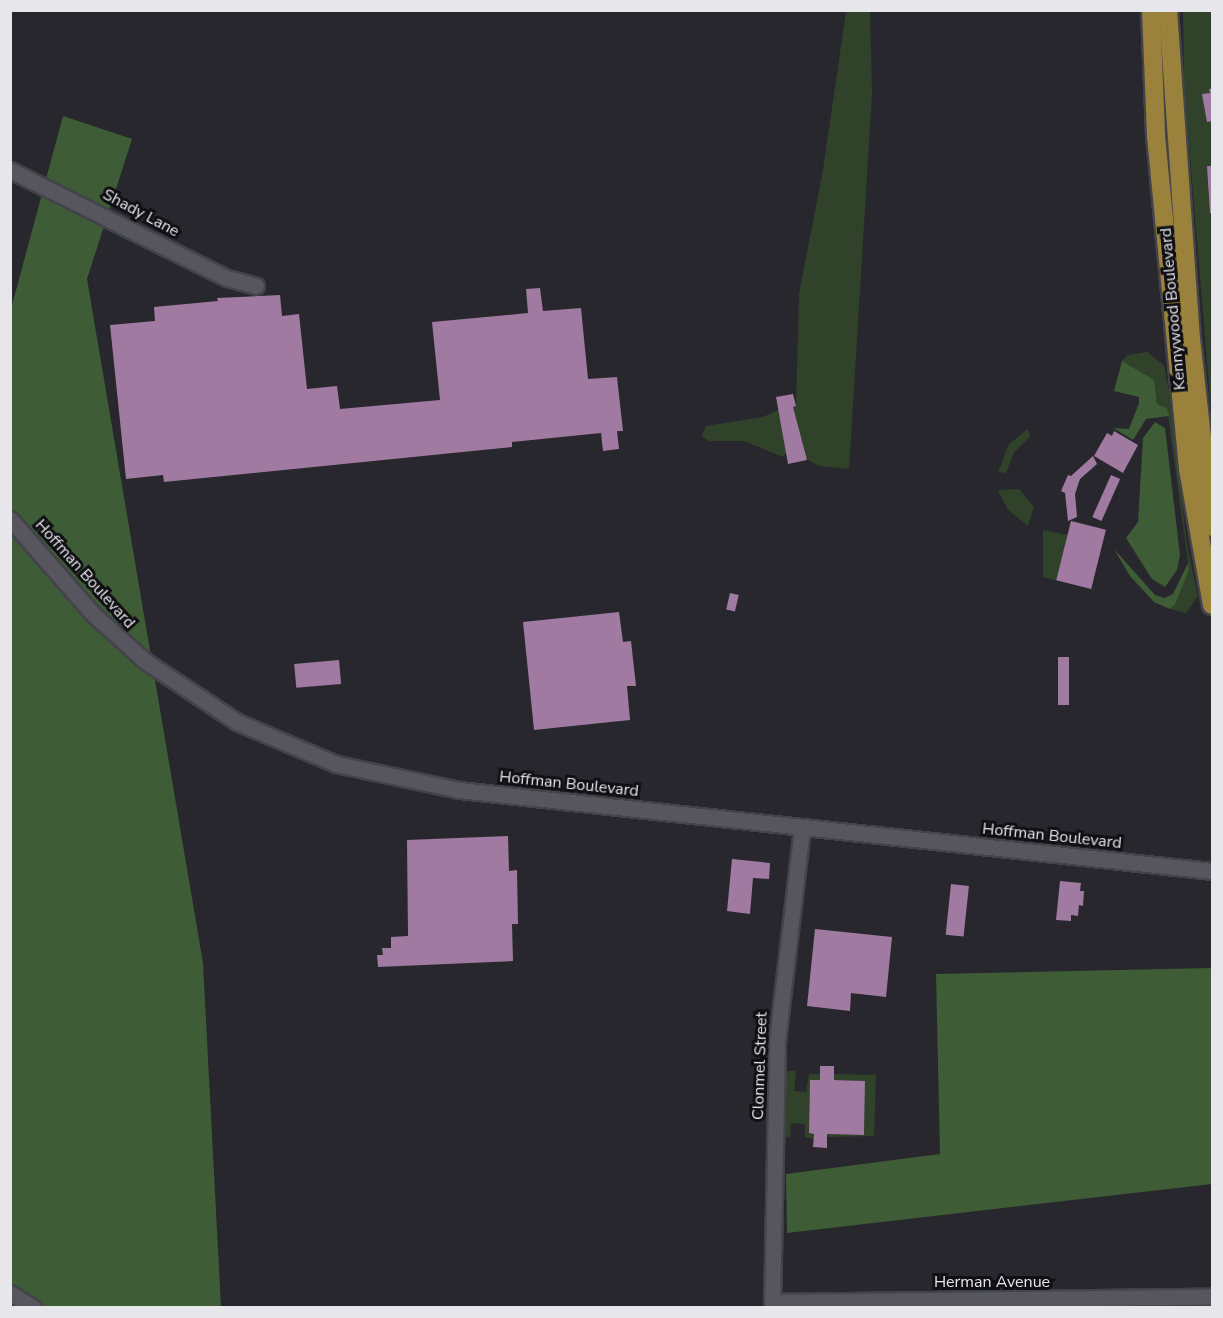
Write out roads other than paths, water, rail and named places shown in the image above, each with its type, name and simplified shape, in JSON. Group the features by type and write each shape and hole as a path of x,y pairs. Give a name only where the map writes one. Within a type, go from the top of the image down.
{"main road":[{"name":"Kennywood Boulevard","path":"1151,10 1156,136 1188,469 1212,605"},
{"name":"Kennywood Boulevard","path":"1168,10 1190,326 1212,526"}],"street":[{"name":"Shady Lane","path":"10,170 227,278 256,286"},
{"name":"Hoffman Boulevard","path":"10,519 93,614 145,661 237,722 311,756 427,786 1212,871"},
{"name":"Clonmel Street","path":"772,1305 777,1041 802,828"},
{"path":"10,1293 34,1308"},
{"name":"Herman Avenue","path":"772,1305 938,1304 1212,1297"}]}
